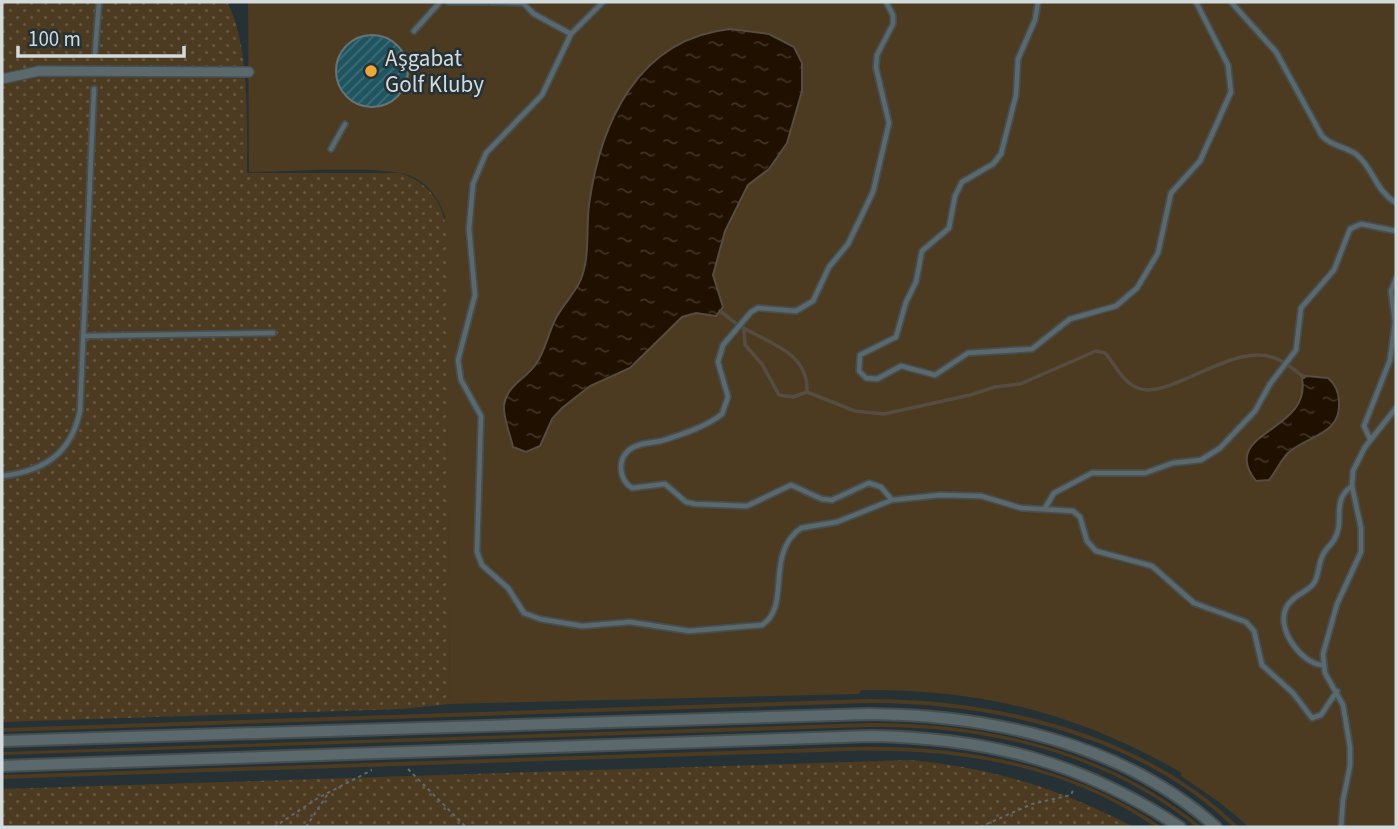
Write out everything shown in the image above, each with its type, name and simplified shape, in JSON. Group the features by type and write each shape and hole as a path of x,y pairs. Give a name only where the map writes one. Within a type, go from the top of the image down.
{"street":[{"path":"2,79 48,71 248,72"},
{"path":"2,741 869,714 956,717 1036,733 1088,752 1150,781 1216,827"},
{"path":"2,766 871,736 927,737 1003,748 1056,763 1131,797 1180,827"}],"lane":[{"path":"95,53 99,2"},
{"path":"414,31 440,2"},
{"path":"448,2 523,3 534,15 571,34"},
{"path":"603,2 571,34 545,91 493,144 481,161 472,184 469,229 475,295 461,345 458,367 461,380 481,416 477,552 482,565 509,588 524,613 550,622 582,626 630,622 689,631 756,626 767,622 773,613 779,560 786,543 795,532 805,526 837,522 892,500 969,495 991,498 1011,506 1066,509 1077,514 1089,544 1096,551 1152,566 1194,603 1246,622 1254,631 1262,664 1296,696 1311,717 1319,717 1337,691"},
{"path":"886,2 893,15 893,24 877,55 876,68 889,123 873,192 848,244 826,272 813,301 796,311 758,308 735,330 719,357 719,374 728,397 724,411 715,419 681,434 629,449 621,469 627,485 636,488 665,484 690,504 727,507 752,504 794,485 829,500 844,497 871,483 886,491 892,500"},
{"path":"1038,2 1035,20 1018,59 1016,95 1001,154 996,162 970,176 959,187 949,228 920,255 916,282 906,302 895,337 865,350 860,355 859,371 866,378 877,379 901,366 935,375 968,353 1032,349 1070,318 1116,306 1133,294 1158,253 1171,193 1200,160 1231,92 1228,65 1196,2"},
{"path":"1231,2 1276,52 1322,136 1330,144 1358,156 1379,189 1396,203"},
{"path":"2,476 41,468 70,442 80,411 94,89"},
{"path":"331,149 345,124"},
{"path":"1045,508 1054,493 1092,473 1142,473 1209,456 1255,411 1288,360 1299,342 1301,308 1334,270 1350,229 1361,224 1396,231"},
{"path":"1370,439 1364,426 1390,360 1395,322 1391,291 1396,278"},
{"path":"83,335 273,333"},
{"path":"1322,665 1333,614 1361,552 1361,528 1352,486 1357,461 1370,439 1396,408"},
{"path":"1342,827 1350,758 1343,705 1322,665 1308,660 1297,649 1286,628 1285,611 1291,600 1315,581 1322,555 1337,534 1340,499 1352,486"}],"path":[{"path":"408,769 466,827"},
{"path":"274,827 330,792 372,771"},
{"path":"980,827 1032,804 1070,795 1074,788"},
{"path":"306,827 330,792"}],"shaded area":[{"path":"2,2 227,2 240,40 246,85 247,173 399,173 417,181 436,199 446,226 450,704 403,709 2,722"},
{"path":"248,2 1396,2 1396,827 1249,827 1181,776 1182,773 1105,735 1028,709 948,694 862,690 858,694 450,704 445,216 428,187 411,176 397,172 356,169 249,172"},
{"path":"869,699 968,706 1067,728 1114,745 1159,767 1201,795 1239,827 1233,827 1196,796 1155,769 1110,748 1064,731 1015,718 918,705 870,703 2,732 2,728"},
{"path":"869,723 958,728 1045,746 1087,760 1127,779 1166,801 1202,827 1196,827 1161,801 1123,780 1083,762 999,738 912,728 869,727 2,755 2,752"},
{"path":"849,747 932,749 1012,762 1089,787 1162,827 1155,827 1120,806 1047,775 970,757 889,751 2,779 2,775"},
{"path":"911,760 971,769 1026,782 1079,801 1134,827 2,827 2,789"}],"water":[{"path":"730,29 769,34 794,47 802,63 802,91 787,143 769,169 748,185 725,231 713,275 723,307 716,316 696,313 682,317 630,368 590,386 562,408 552,419 540,446 526,452 513,447 505,416 506,398 536,364 558,315 581,279 586,262 589,205 594,175 614,116 629,90 647,68 670,49 698,36"},
{"path":"1306,376 1328,378 1335,386 1339,402 1335,422 1321,434 1288,453 1269,480 1256,481 1247,465 1248,452 1256,441 1294,410 1301,397 1302,379"}],"building":[{"name":"Aşgabat Golf Kluby","path":"372,35 392,41 402,51 408,71 402,91 392,101 372,107 352,101 342,91 336,71 342,51 352,41"}],"waterway":[{"path":"720,311 794,358 806,378 807,392 855,411 884,414 995,387 1020,384 1096,351 1105,353 1133,386 1151,390 1166,387 1237,358 1255,355 1276,358 1304,377"},
{"path":"744,329 745,345 762,364 779,395 793,397 807,392"}],"place":[{"name":"Aşgabat Golf Kluby","path":"371,71"}]}
